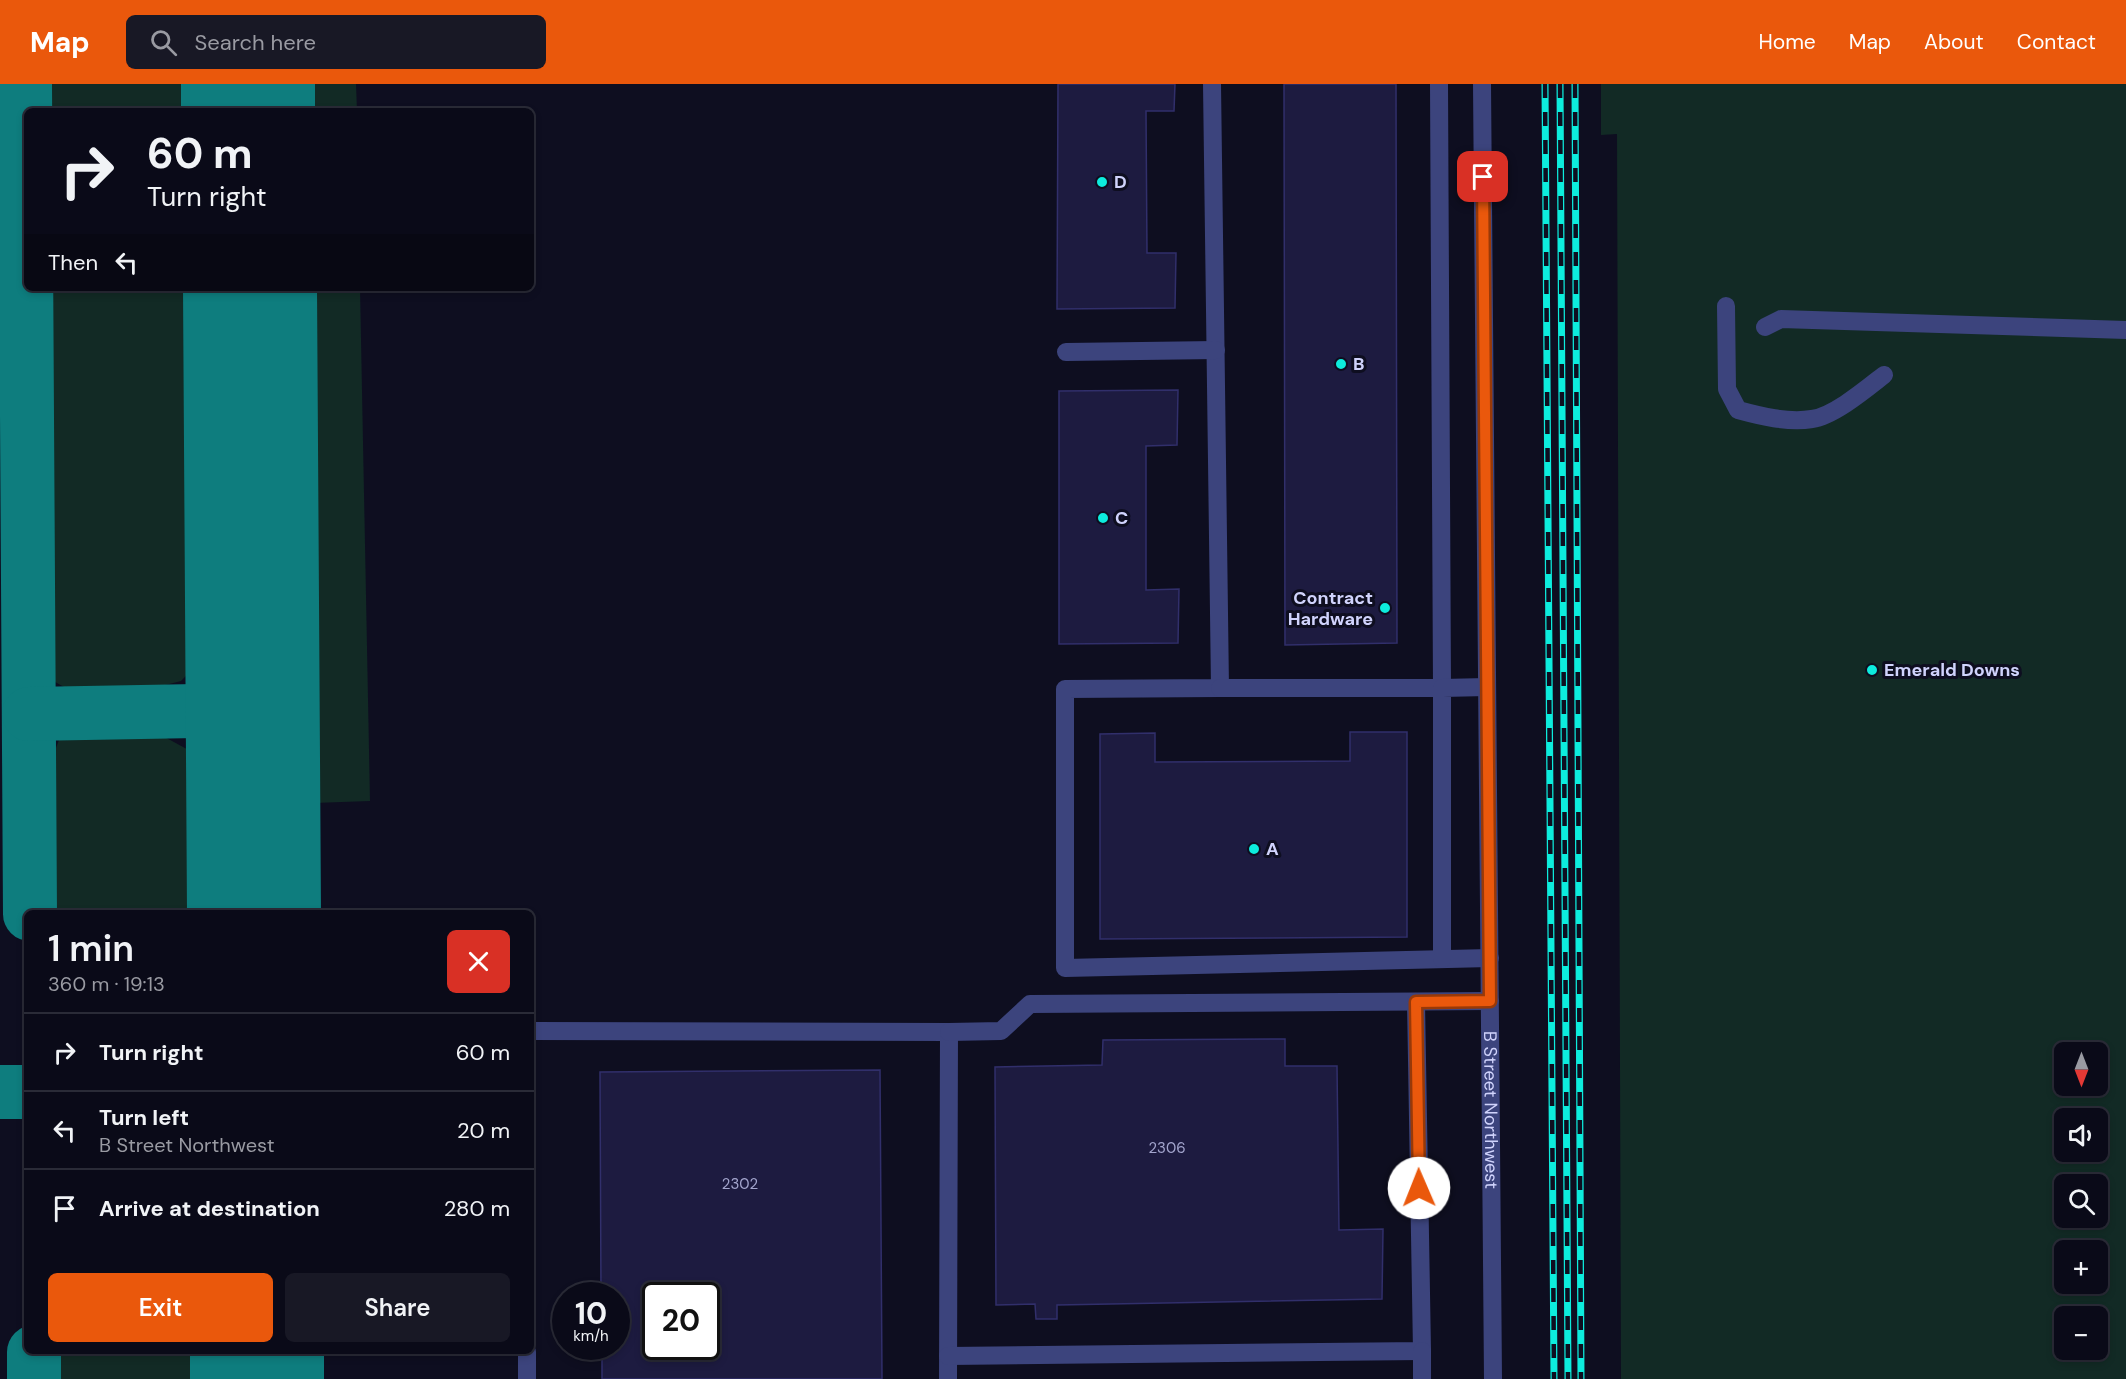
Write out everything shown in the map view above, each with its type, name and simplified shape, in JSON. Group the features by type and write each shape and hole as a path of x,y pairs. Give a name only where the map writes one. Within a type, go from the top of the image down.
{"street":[{"path":"1212,84 1220,688"},
{"path":"1438,84 1442,959"},
{"name":"B Street Northwest","path":"1482,84 1493,1379"},
{"path":"1726,306 1727,389 1738,410 1762,417 1813,419 1846,403 1884,375"},
{"path":"1765,327 1781,319 2126,330"},
{"path":"1066,352 1216,350"},
{"path":"1487,687 1065,689 1065,968 1490,958"},
{"path":"534,1031 1001,1031 1030,1004 1490,1001"},
{"path":"1416,1002 1422,1379"},
{"path":"948,1379 949,1032"},
{"path":"948,1356 1422,1352"},
{"path":"527,1354 527,1379"}],"green space":[{"path":"41,84 208,84 208,108 41,108"},
{"path":"282,84 356,84 357,108 282,108"},
{"name":"Emerald Downs","path":"1601,84 2126,84 2126,1379 1621,1379 1617,134 1601,135"},
{"path":"44,291 210,291 213,623 200,661 181,681 134,693 78,695 50,679"},
{"path":"281,291 360,291 370,801 286,804 280,690"},
{"path":"104,730 161,735 194,753 214,781 215,910 43,910 46,774 59,740"},
{"path":"52,1354 218,1354 218,1379 52,1379"}],"building":[{"name":"D","path":"1058,84 1175,84 1174,111 1146,111 1147,253 1176,253 1175,308 1057,309"},
{"name":"B","path":"1284,84 1396,84 1397,643 1285,645"},
{"name":"C","path":"1178,390 1177,445 1146,446 1146,590 1179,589 1178,643 1059,644 1059,391"},
{"name":"A","path":"1350,732 1407,732 1407,937 1100,939 1100,734 1155,733 1155,762 1350,761"},
{"path":"1285,1039 1285,1066 1337,1066 1339,1230 1383,1229 1382,1299 1057,1305 1057,1319 1036,1319 1035,1304 996,1305 995,1067 1102,1065 1103,1040"},
{"path":"880,1070 882,1379 602,1379 602,1360 630,1360 630,1282 601,1282 600,1072"}],"taxiway":[{"path":"25,84 25,108"},
{"path":"26,291 30,910"},
{"path":"29,714 253,710"},
{"path":"0,1092 24,1092"},
{"path":"34,1354 34,1379"}],"runway":[{"path":"248,84 248,108"},
{"path":"250,291 254,910"},
{"path":"257,1354 257,1379"}],"railway":[{"path":"1545,84 1554,1379"},
{"path":"1560,84 1568,1379"},
{"path":"1575,84 1581,1379"}],"place":[{"name":"D","path":"1102,182"},
{"name":"B","path":"1341,364"},
{"name":"C","path":"1103,518"},
{"name":"Contract Hardware","path":"1385,608"},
{"name":"Emerald Downs","path":"1872,670"},
{"name":"A","path":"1254,849"}],"route":[{"path":"1419,1188 1416,1002 1490,1001 1483,177"}]}
